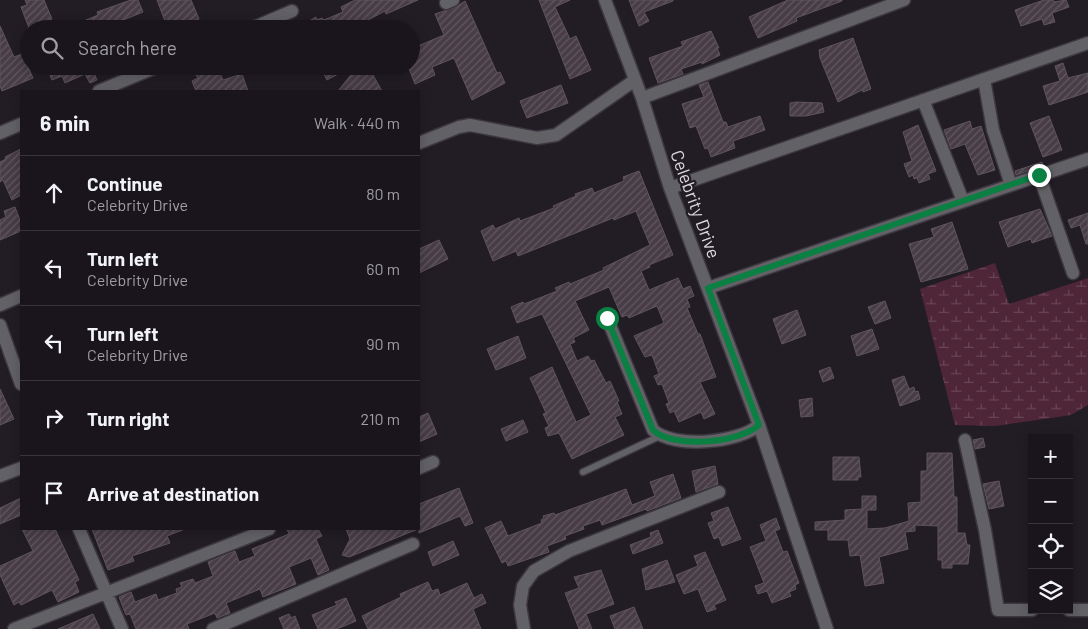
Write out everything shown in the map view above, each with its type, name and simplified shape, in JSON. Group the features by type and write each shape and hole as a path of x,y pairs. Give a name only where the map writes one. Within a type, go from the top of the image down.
{"street":[{"name":"Celebrity Drive","path":"605,0 642,98 670,188 759,425 828,629"},
{"path":"642,98 904,0"},
{"path":"271,20 292,11"},
{"path":"670,188 1088,43"},
{"path":"101,90 137,75"},
{"path":"984,79 993,130 1012,185"},
{"path":"420,143 459,127 470,125 537,138 556,135 635,80"},
{"path":"923,100 964,201"},
{"path":"0,133 20,124"},
{"path":"708,288 1088,159"},
{"path":"1039,175 1073,273"},
{"path":"0,305 20,296"},
{"path":"607,318 653,430 660,436 678,440 714,441 752,432 759,425"},
{"path":"0,325 20,381"},
{"path":"966,440 985,530 998,610 1028,610"},
{"path":"420,468 434,462"},
{"path":"0,476 20,468"},
{"path":"524,629 521,616 523,586 534,571 569,551 719,492"},
{"path":"79,530 122,629"},
{"path":"14,629 108,594 267,530"},
{"path":"213,629 413,544"},
{"path":"1073,610 1088,610"}],"lane":[{"path":"583,472 660,436"}],"green space":[{"path":"995,263 1009,304 1088,278 1088,405 1071,415 995,426 955,425 920,289"}],"building":[{"path":"25,0 44,0 52,19 26,20 21,7 27,5"},
{"path":"131,0 138,0 143,12 123,20 86,20 98,15 97,12"},
{"path":"157,0 191,0 199,19 197,20 165,20"},
{"path":"355,0 418,0 386,14 385,11 368,20 324,20 343,12 341,7"},
{"path":"539,0 570,0 555,7 570,39 576,36 591,70 570,79"},
{"path":"629,0 673,1 644,12 649,21 639,26"},
{"path":"788,0 842,1 796,18 797,21 758,38 749,17"},
{"path":"1044,0 1053,0 1054,2 1066,0 1069,7 1052,13 1055,22 1044,25 1042,19 1021,26 1015,10"},
{"path":"465,1 497,73 500,72 505,83 472,100 454,58 432,67 435,75 415,84 412,75 420,75 420,45 444,35 435,14 456,7"},
{"path":"0,26 14,57 20,55 20,75 32,75 33,78 2,91 0,86"},
{"path":"711,31 719,48 717,48 720,55 702,64 702,62 681,69 683,74 658,83 649,58 683,46 681,42"},
{"path":"853,38 871,89 863,92 862,90 838,102 820,58 819,50"},
{"path":"1063,63 1068,78 1088,73 1088,92 1049,105 1043,86 1060,81 1055,66"},
{"path":"50,75 83,75 65,83 62,76 52,80"},
{"path":"86,75 95,75 97,80 90,83"},
{"path":"196,75 221,75 223,80 242,75 248,90 196,90 192,81 198,78"},
{"path":"324,75 336,75 327,80"},
{"path":"351,75 373,75 381,90 339,90"},
{"path":"708,82 723,122 726,122 728,127 760,116 765,130 733,141 735,148 711,157 708,148 705,149 696,126 690,128 682,104 704,97 699,85"},
{"path":"561,85 568,103 527,118 520,101"},
{"path":"790,103 822,103 824,112 806,116 790,116"},
{"path":"1049,116 1062,150 1043,157 1030,123"},
{"path":"970,121 972,129 981,126 995,170 978,175 965,144 951,149 944,130"},
{"path":"918,125 936,171 928,174 930,179 919,183 917,178 914,179 913,175 909,177 904,164 912,161 903,132"},
{"path":"20,150 20,196 12,200 3,180 0,182 0,162 6,159 5,157"},
{"path":"1042,162 1043,166 1016,175 1015,171"},
{"path":"639,171 673,255 649,265 650,267 641,271 649,290 678,278 683,289 690,286 694,296 687,299 690,307 687,308 698,334 700,334 716,377 700,382 715,414 704,419 701,412 679,422 674,411 670,413 666,404 669,403 662,384 658,385 654,376 659,374 652,355 645,357 634,336 664,323 657,306 629,318 627,315 622,317 609,287 575,301 589,330 573,338 575,342 570,344 577,361 588,356 591,361 594,360 606,383 610,381 619,401 617,402 622,414 615,417 624,435 572,459 559,433 548,436 545,428 549,426 543,414 546,413 530,378 552,367 576,422 591,415 542,314 517,323 511,307 557,291 555,288 604,270 603,268 650,245 636,211 614,220 613,218 518,256 516,251 493,261 481,231 493,225 495,229 519,218 520,221 554,208 553,206 576,196 575,194 592,188 594,193 624,181 623,177"},
{"path":"15,207 20,220 20,231 0,240 0,220 6,217 4,211"},
{"path":"1040,209 1052,236 1032,243 1031,239 1008,247 999,222"},
{"path":"1088,213 1088,244 1086,244 1080,225 1071,228 1068,220"},
{"path":"952,222 968,269 921,282 909,244 934,237 931,229"},
{"path":"439,240 448,259 420,273 420,249"},
{"path":"885,301 891,318 875,324 868,307"},
{"path":"797,310 806,335 782,344 773,319"},
{"path":"872,329 879,349 857,356 851,336"},
{"path":"518,336 526,358 496,370 487,349"},
{"path":"830,367 834,378 823,382 819,371"},
{"path":"904,376 909,389 914,387 915,392 918,391 920,399 900,406 892,380"},
{"path":"0,389 14,419 0,425"},
{"path":"812,398 813,416 801,417 799,400"},
{"path":"428,413 437,434 420,442 420,417"},
{"path":"523,420 528,432 506,441 501,429"},
{"path":"983,438 985,447 975,449 973,440"},
{"path":"927,453 952,453 954,497 957,497 957,533 965,533 967,545 970,545 968,564 952,564 952,568 942,568 942,560 938,560 938,526 915,525 915,531 905,532 908,549 879,557 884,583 865,586 860,555 850,556 848,540 828,540 828,530 815,530 815,522 845,520 845,510 862,509 862,496 876,496 876,510 867,510 867,529 885,528 909,521 908,503 921,502 921,471 927,471"},
{"path":"833,457 859,457 861,477 858,477 858,480 833,480"},
{"path":"715,466 718,484 696,492 692,471"},
{"path":"673,474 681,498 602,525 600,520 583,526 584,529 565,536 566,539 547,546 549,552 508,566 506,561 502,563 485,528 501,521 508,536 542,523 543,516 554,513 555,515 626,489 632,505 655,496 650,482"},
{"path":"999,481 1004,506 989,509 983,484"},
{"path":"459,488 473,523 465,526 460,516 419,533 420,504"},
{"path":"20,498 20,515 0,524 0,508"},
{"path":"728,507 741,539 722,546 719,537 714,539 708,523 714,521 711,513"},
{"path":"776,518 780,529 775,531 783,552 787,551 799,583 795,585 796,589 789,592 791,596 772,603 767,591 758,594 755,586 764,583 750,547 766,541 760,525"},
{"path":"22,530 55,530 79,580 75,582 79,592 58,602 52,590 21,605 19,602 14,605 0,575 0,566 33,551"},
{"path":"92,530 182,530 167,536 170,543 132,556 134,561 108,570"},
{"path":"287,530 319,530 322,536 316,539 329,570 318,575 311,558 289,567 296,584 263,597 260,589 226,603 230,613 217,618 215,613 187,624 189,629 136,629 130,614 126,615 119,597 131,592 135,602 156,594 158,600 177,593 176,589 182,587 180,583 193,579 195,583 213,576 208,562 235,551 239,562 255,556 252,549 289,534"},
{"path":"346,530 416,530 349,557 342,555 350,539"},
{"path":"658,530 663,543 633,554 630,545 651,537 650,533"},
{"path":"453,541 459,555 433,566 428,552"},
{"path":"705,552 726,600 714,605 716,609 707,612 698,589 684,594 676,575 698,566 694,556"},
{"path":"667,560 675,582 646,590 642,569"},
{"path":"601,570 614,604 586,614 592,629 579,629 565,593 579,588 574,577"},
{"path":"428,582 432,591 438,589 440,595 467,583 474,598 482,594 486,603 473,609 481,629 368,629 362,616 401,597 400,594"},
{"path":"346,598 356,621 337,629 318,629 312,615 337,605 335,602"},
{"path":"634,607 643,629 615,629 610,616"},
{"path":"93,614 100,629 58,629"},
{"path":"289,614 291,618 295,616 300,629 284,629 279,618"}],"route":[{"path":"607,318 653,430 660,436 678,440 714,441 752,432 759,425 708,288 1039,175"}]}
